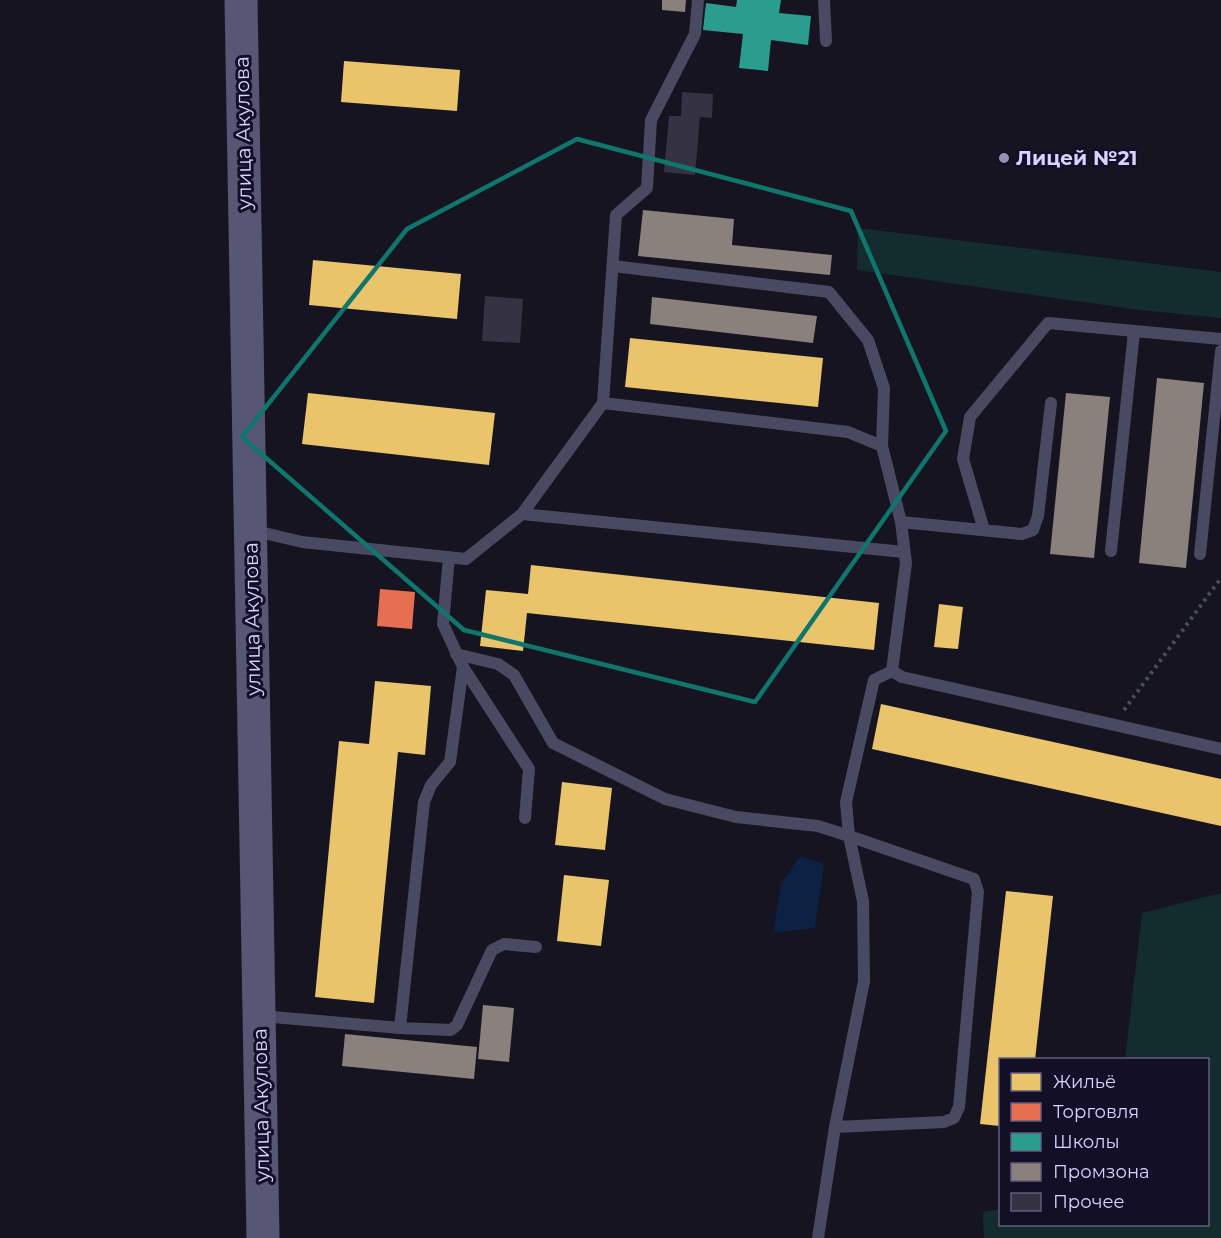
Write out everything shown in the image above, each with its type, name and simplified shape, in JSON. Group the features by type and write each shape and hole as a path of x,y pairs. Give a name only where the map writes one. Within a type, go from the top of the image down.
{"main road":[{"name":"улица Акулова","path":"240,0 264,1238"}],"lane":[{"path":"250,530 302,542 466,559 522,514 603,403 616,215 647,188 651,120 695,34 698,0"},
{"path":"824,0 826,41"},
{"path":"613,266 829,292 868,340 884,388 882,446 901,522 906,563 892,672"},
{"path":"984,530 963,459 970,417 1048,323 1221,339"},
{"path":"1111,551 1134,332"},
{"path":"1200,554 1221,351"},
{"path":"603,403 848,432 882,446"},
{"path":"901,522 1022,534 1033,530 1038,516 1051,403"},
{"path":"522,514 904,552"},
{"path":"449,557 443,624 462,667 529,769 525,818"},
{"path":"456,654 498,664 514,675 554,743 665,799 736,818 818,826 974,879 978,892 959,1107 954,1118 944,1122 835,1127"},
{"path":"400,1028 424,802 431,785 450,762 462,667"},
{"path":"892,672 902,677 1112,726 1221,748"},
{"path":"818,1238 835,1127 864,981 863,902 849,836 846,802 866,704 874,680 892,672"},
{"path":"259,1016 450,1030 457,1024 492,950 504,944 536,947"}],"path":[{"path":"1112,726 1221,578"}],"highlighted area":[{"path":"577,139 851,211 946,431 755,702 464,630 242,437 407,229"}],"green space":[{"path":"858,228 1221,272 1221,318 1140,310 857,270"},
{"path":"1221,893 1221,1238 984,1238 983,1212 999,1209 999,1226 1209,1226 1209,1058 1125,1058 1142,913"}],"water":[{"path":"801,856 824,864 815,928 773,933 781,884"}],"building: Жильё":[{"path":"344,61 460,70 457,111 341,102"},
{"path":"313,260 461,274 457,319 309,305"},
{"path":"630,338 823,358 818,407 625,387"},
{"path":"308,393 495,413 489,465 302,444"},
{"path":"531,565 879,603 874,650 527,613 523,651 480,646 486,590 528,594"},
{"path":"939,604 963,607 958,649 934,647"},
{"path":"375,681 431,686 425,755 398,752 374,1003 315,997 339,741 369,744"},
{"path":"881,704 1221,779 1221,826 872,749"},
{"path":"562,782 612,788 605,850 555,845"},
{"path":"564,875 609,880 601,946 557,941"},
{"path":"1006,891 1053,896 1035,1058 999,1058 999,1126 980,1124"}],"building: Торговля":[{"path":"380,589 415,592 412,629 377,626"}],"building: Школы":[{"path":"737,0 781,0 779,13 811,16 808,45 771,40 768,71 739,68 743,34 703,30 706,3 736,7"}],"building: Промзона":[{"path":"662,0 686,0 685,12 662,10"},
{"path":"643,210 734,219 732,245 832,255 830,275 638,256"},
{"path":"652,297 817,316 813,343 650,324"},
{"path":"1157,378 1204,383 1186,568 1139,563"},
{"path":"1066,393 1110,397 1094,558 1050,554"},
{"path":"483,1005 514,1008 509,1062 478,1059"},
{"path":"345,1034 477,1047 474,1079 342,1066"}],"building: Прочее":[{"path":"682,92 713,94 712,118 700,117 695,175 664,172 669,116 681,116"},
{"path":"485,296 523,299 520,343 482,341"}],"place":[{"name":"Лицей №21","path":"1004,158"}]}
